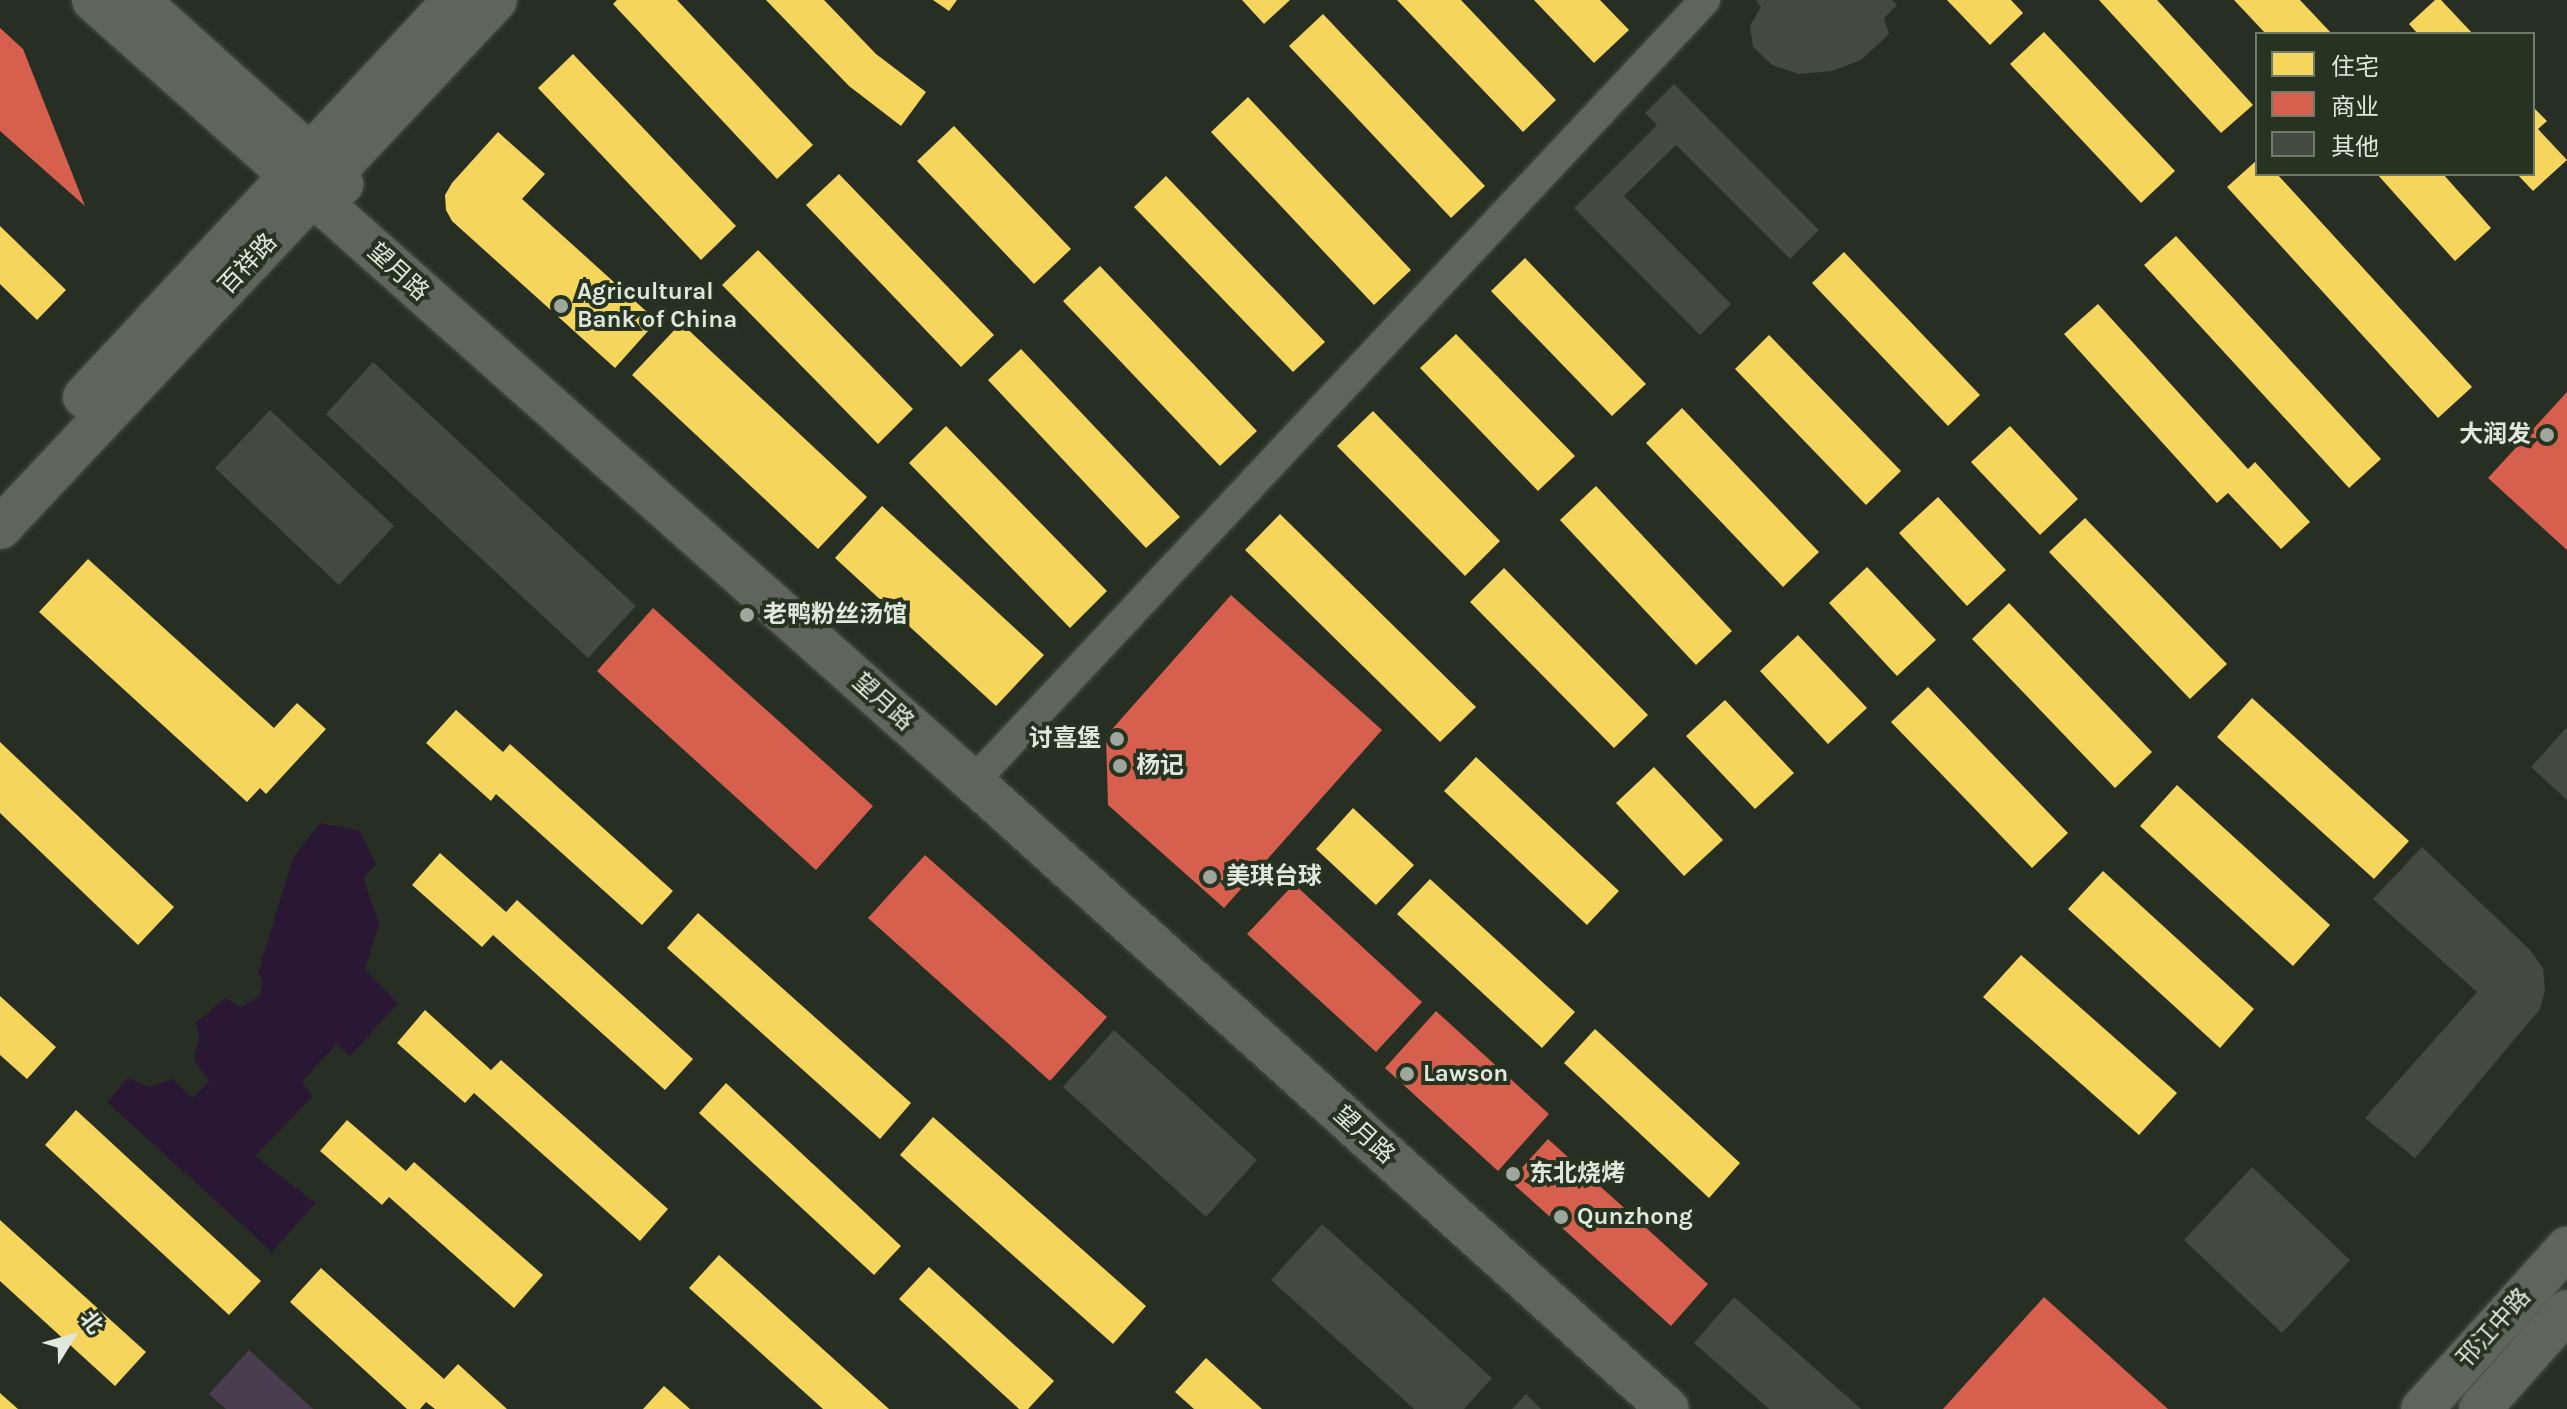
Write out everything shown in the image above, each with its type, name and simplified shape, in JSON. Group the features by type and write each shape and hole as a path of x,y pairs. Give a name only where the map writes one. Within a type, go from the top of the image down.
{"street":[{"name":"望月路","path":"93,0 311,175 988,766 1700,1409"},
{"name":"望月路","path":"138,0 311,175 960,770 1668,1409"},
{"name":"百祥路","path":"0,528 311,175 454,0"},
{"name":"百祥路","path":"0,487 311,175 496,0"},
{"path":"988,766 1705,0"},
{"name":"邗江中路","path":"2422,1409 2567,1248"},
{"name":"邗江中路","path":"2480,1409 2567,1311"}],"shaded area":[{"path":"320,823 360,831 376,864 363,878 379,924 365,969 398,1003 350,1056 336,1044 302,1082 313,1096 255,1156 315,1203 272,1252 107,1102 128,1078 149,1087 172,1079 193,1098 209,1081 194,1060 199,1037 196,1023 225,998 241,1007 259,997 263,980 258,973 293,858"},
{"path":"249,1350 313,1409 226,1409 209,1394"}],"building: 住宅":[{"path":"617,0 677,0 813,145 777,179 613,4"},
{"path":"766,0 824,0 876,54 926,92 901,126 849,86"},
{"path":"933,0 957,0 949,11"},
{"path":"1242,0 1290,0 1264,24"},
{"path":"1397,0 1461,0 1556,100 1523,132"},
{"path":"1534,0 1600,0 1629,30 1594,63"},
{"path":"1947,0 2011,0 2023,13 1990,45"},
{"path":"2099,0 2157,0 2253,105 2221,133"},
{"path":"2234,0 2300,0 2330,32 2264,32"},
{"path":"2435,0 2441,0 2471,32 2416,32 2409,24"},
{"path":"1323,14 1485,186 1451,218 1289,46"},
{"path":"2044,32 2175,171 2141,203 2010,64"},
{"path":"573,54 736,226 701,260 538,88"},
{"path":"1248,97 1411,270 1374,305 1211,132"},
{"path":"2535,109 2547,121 2538,129 2567,160 2533,191 2519,176 2535,176"},
{"path":"954,126 1071,249 1034,284 917,161"},
{"path":"498,132 545,174 522,199 657,321 615,368 452,221 446,210 445,195 452,183"},
{"path":"2255,162 2255,176 2279,176 2472,387 2438,418 2227,187"},
{"path":"839,174 994,335 961,367 806,205"},
{"path":"1166,176 1325,342 1293,372 1134,207"},
{"path":"2379,176 2445,176 2491,228 2455,261"},
{"path":"0,226 66,290 37,320 0,284"},
{"path":"2176,236 2381,459 2349,488 2144,265"},
{"path":"758,250 913,409 878,444 722,285"},
{"path":"1844,252 1980,395 1948,426 1812,283"},
{"path":"1525,258 1646,384 1612,416 1491,291"},
{"path":"1100,266 1257,431 1220,466 1063,301"},
{"path":"2098,304 2248,469 2255,462 2310,522 2281,549 2228,493 2217,503 2064,334"},
{"path":"681,323 867,497 818,549 632,375"},
{"path":"1456,334 1575,456 1538,491 1420,368"},
{"path":"1769,335 1901,471 1866,505 1735,369"},
{"path":"1021,349 1180,517 1146,548 988,380"},
{"path":"1682,408 1819,552 1783,587 1646,443"},
{"path":"1373,411 1500,541 1465,576 1337,446"},
{"path":"946,426 1107,591 1070,628 909,463"},
{"path":"2010,426 2078,499 2040,535 1971,462"},
{"path":"1596,486 1732,631 1696,665 1560,520"},
{"path":"1938,497 2006,570 1967,606 1899,533"},
{"path":"882,506 1044,655 996,706 835,558"},
{"path":"1280,514 1476,707 1440,742 1245,550"},
{"path":"2085,518 2227,664 2190,699 2049,552"},
{"path":"88,559 274,728 297,703 326,729 266,794 260,788 247,802 39,612"},
{"path":"1867,567 1936,640 1897,676 1829,603"},
{"path":"1504,568 1648,715 1614,748 1470,602"},
{"path":"2009,603 2152,752 2115,788 1972,639"},
{"path":"1798,635 1867,708 1828,744 1760,671"},
{"path":"1928,687 2068,833 2032,868 1891,722"},
{"path":"2252,698 2409,841 2374,879 2217,737"},
{"path":"1725,700 1794,773 1755,809 1686,736"},
{"path":"456,710 503,752 510,744 673,891 642,925 496,794 491,801 426,743"},
{"path":"0,742 174,907 138,945 0,813"},
{"path":"1476,757 1619,891 1587,925 1444,791"},
{"path":"1654,767 1723,840 1684,876 1616,803"},
{"path":"2177,785 2330,925 2293,966 2140,826"},
{"path":"1353,808 1414,865 1376,905 1316,849"},
{"path":"440,853 506,912 517,900 693,1059 665,1090 493,935 482,947 412,885"},
{"path":"2103,871 2254,1009 2220,1048 2068,909"},
{"path":"1430,879 1575,1012 1542,1048 1397,914"},
{"path":"698,913 911,1103 880,1139 667,948"},
{"path":"2021,955 2177,1093 2139,1135 1983,997"},
{"path":"0,996 56,1047 27,1079 0,1055"},
{"path":"425,1010 491,1070 501,1060 668,1209 640,1241 474,1093 465,1103 397,1043"},
{"path":"1595,1029 1740,1163 1709,1198 1564,1063"},
{"path":"726,1083 901,1246 874,1275 699,1113"},
{"path":"76,1110 261,1281 229,1315 45,1145"},
{"path":"933,1117 1146,1306 1113,1344 900,1155"},
{"path":"347,1120 406,1171 414,1162 543,1275 514,1308 389,1197 382,1205 320,1151"},
{"path":"0,1220 146,1352 115,1386 0,1281"},
{"path":"719,1255 889,1409 823,1409 689,1288"},
{"path":"929,1267 1054,1381 1028,1409 1019,1409 899,1299"},
{"path":"321,1268 444,1379 458,1364 507,1409 435,1409 426,1402 420,1409 407,1409 290,1302"},
{"path":"1206,1358 1262,1409 1194,1409 1175,1392"},
{"path":"664,1386 690,1409 643,1409"},
{"path":"0,1393 18,1409 0,1409"}],"building: 商业":[{"path":"0,28 23,49 85,206 0,131"},
{"name":"大润发","path":"2567,392 2567,550 2488,478"},
{"path":"1231,595 1382,730 1224,908 1108,805 1106,736"},
{"path":"653,608 873,806 816,870 597,671"},
{"path":"925,855 1107,1017 1050,1081 868,918"},
{"path":"1294,884 1422,1002 1376,1052 1247,934"},
{"path":"1436,1011 1549,1114 1498,1171 1385,1068"},
{"path":"1548,1139 1708,1284 1671,1326 1510,1181"},
{"path":"2044,1297 2168,1409 1943,1409"}],"building: 其他":[{"path":"1756,0 1892,0 1897,5 1884,18 1889,34 1861,60 1832,71 1799,74 1772,65 1753,47 1750,26 1761,7"},
{"path":"1674,84 1819,230 1790,259 1676,145 1624,196 1731,304 1700,335 1574,208 1657,125 1645,113"},
{"path":"373,362 636,606 588,658 326,414"},
{"path":"270,410 394,526 339,585 215,468"},
{"path":"2567,727 2567,800 2531,767"},
{"path":"2422,847 2530,950 2543,968 2545,990 2540,1009 2415,1158 2365,1118 2477,992 2373,899"},
{"path":"1114,1030 1257,1160 1206,1217 1063,1087"},
{"path":"2252,1167 2350,1260 2282,1333 2184,1240"},
{"path":"1322,1224 1492,1378 1464,1409 1414,1409 1271,1280"},
{"path":"1734,1297 1861,1409 1769,1409 1694,1343"},
{"path":"1526,1394 1541,1409 1512,1409"}],"place":[{"name":"Agricultural Bank of China","path":"561,306"},
{"name":"大润发","path":"2547,435"},
{"name":"老鸭粉丝汤馆","path":"747,615"},
{"name":"讨喜堡","path":"1117,739"},
{"name":"杨记","path":"1120,766"},
{"name":"美琪台球","path":"1210,877"},
{"name":"Lawson","path":"1407,1074"},
{"name":"东北烧烤","path":"1513,1174"},
{"name":"Qunzhong","path":"1561,1217"}]}
